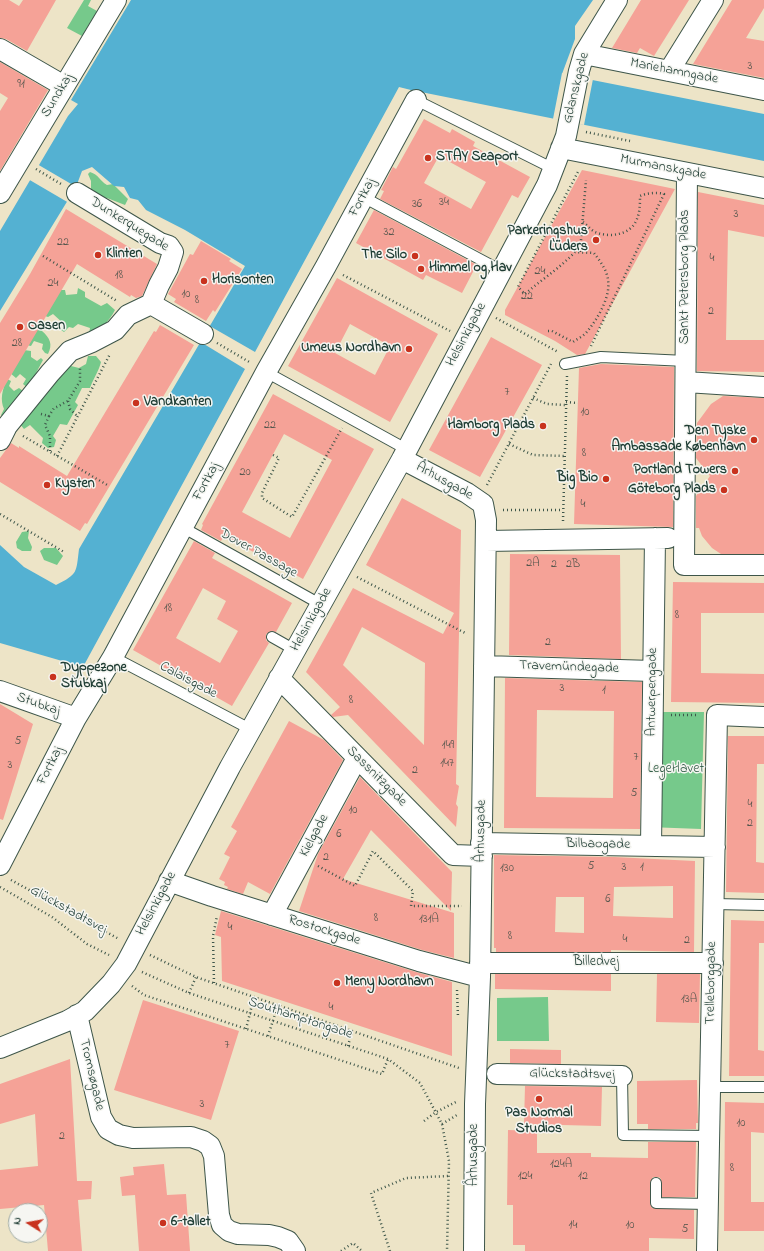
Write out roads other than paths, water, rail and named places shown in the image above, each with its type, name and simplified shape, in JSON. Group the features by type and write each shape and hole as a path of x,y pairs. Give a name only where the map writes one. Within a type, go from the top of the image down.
{"street":[{"name":"Sundkaj","path":"0,193 116,0"},
{"name":"Gdanskgade","path":"564,142 581,63 617,0"},
{"path":"669,71 713,0"},
{"path":"0,49 64,86"},
{"name":"Mariehamngade","path":"581,63 669,71 764,90"},
{"name":"Fortkaj","path":"3,872 76,718 113,657 266,372 326,266 416,100"},
{"name":"Helsinkigade","path":"0,1048 85,1011 111,984 126,962 250,730 404,454 466,339 554,169 564,142"},
{"name":"Murmanskgade","path":"564,142 687,173 764,188"},
{"name":"Sankt Petersborg Plads","path":"686,382 687,173"},
{"name":"Dunkerquegade","path":"77,193 160,243 169,246 173,252 168,268 158,285 151,304"},
{"path":"4,433 50,373 70,351 115,330 128,315 151,304 203,334"},
{"path":"764,387 686,382 684,538 684,565 764,565"},
{"name":"Århusgade","path":"404,454 467,493 482,506 486,520 480,970 475,1097 474,1251"},
{"name":"Antwerpengade","path":"651,846 655,538"},
{"path":"486,541 684,538"},
{"name":"Travemündegade","path":"484,666 653,671"},
{"name":"Sassnitzgade","path":"280,678 453,855 482,849"},
{"name":"Stubkaj","path":"0,691 76,718"},
{"name":"Trelleborggade","path":"707,1251 717,716 764,717"},
{"name":"Kielgade","path":"272,915 357,758"},
{"name":"Bilbaogade","path":"482,849 651,846 715,847"},
{"name":"Rostockgade","path":"170,881 221,899 419,961 457,971 480,970"},
{"name":"Billedvej","path":"480,970 713,963"},
{"name":"Tromsøgade","path":"78,1015 100,1117 108,1129 119,1135 133,1138 191,1138 203,1140 210,1146 214,1156 219,1215 222,1225 229,1231 238,1234 269,1235 278,1237 288,1241 295,1251"},
{"name":"Glückstadtsvej","path":"497,1074 622,1076"}],"lane":[{"path":"416,100 554,169"},
{"path":"363,198 502,271"},
{"path":"565,364 601,357 686,361"},
{"path":"266,372 348,417 404,454"},
{"name":"Dover Passage","path":"182,527 320,604"},
{"path":"272,638 295,650"},
{"name":"Calaisgade","path":"113,657 250,730"},
{"path":"714,904 764,905"},
{"name":"Glückstadtsvej","path":"622,1076 623,1135 709,1136"},
{"path":"710,1087 764,1088"},
{"path":"656,1183 656,1203 708,1204"}],"water":[{"path":"131,0 593,0 575,26 575,39 562,74 764,114 764,161 411,90 324,246 89,678 46,666 0,650 0,545 24,567 56,585 75,572 79,549 245,266 185,230 146,210 138,200 130,198 124,187 114,186 92,167 82,171 76,187 0,311 0,231 68,116 78,104 71,100"}],"place":[{"name":"STAY Seaport","path":"428,158"},
{"name":"Parkeringshus Lüders","path":"596,240"},
{"name":"Klinten","path":"98,255"},
{"name":"The Silo","path":"415,256"},
{"name":"Himmel og Hav","path":"421,269"},
{"name":"Horisonten","path":"204,281"},
{"name":"Oasen","path":"20,327"},
{"name":"Umeus Nordhavn","path":"409,349"},
{"name":"Vandkanten","path":"136,403"},
{"name":"Hamborg Plads","path":"543,426"},
{"name":"Den Tyske Ambassade København","path":"754,440"},
{"name":"Portland Towers","path":"735,471"},
{"name":"Big Bio","path":"606,479"},
{"name":"Kysten","path":"47,485"},
{"name":"Göteborg Plads","path":"724,490"},
{"name":"Dyppezone Stubkaj","path":"53,677"},
{"name":"Meny Nordhavn","path":"337,983"},
{"name":"Pas Normal Studios","path":"539,1099"},
{"name":"6-tallet","path":"163,1223"}],"park label":[{"name":"LegeHavet","path":"676,770"}]}
